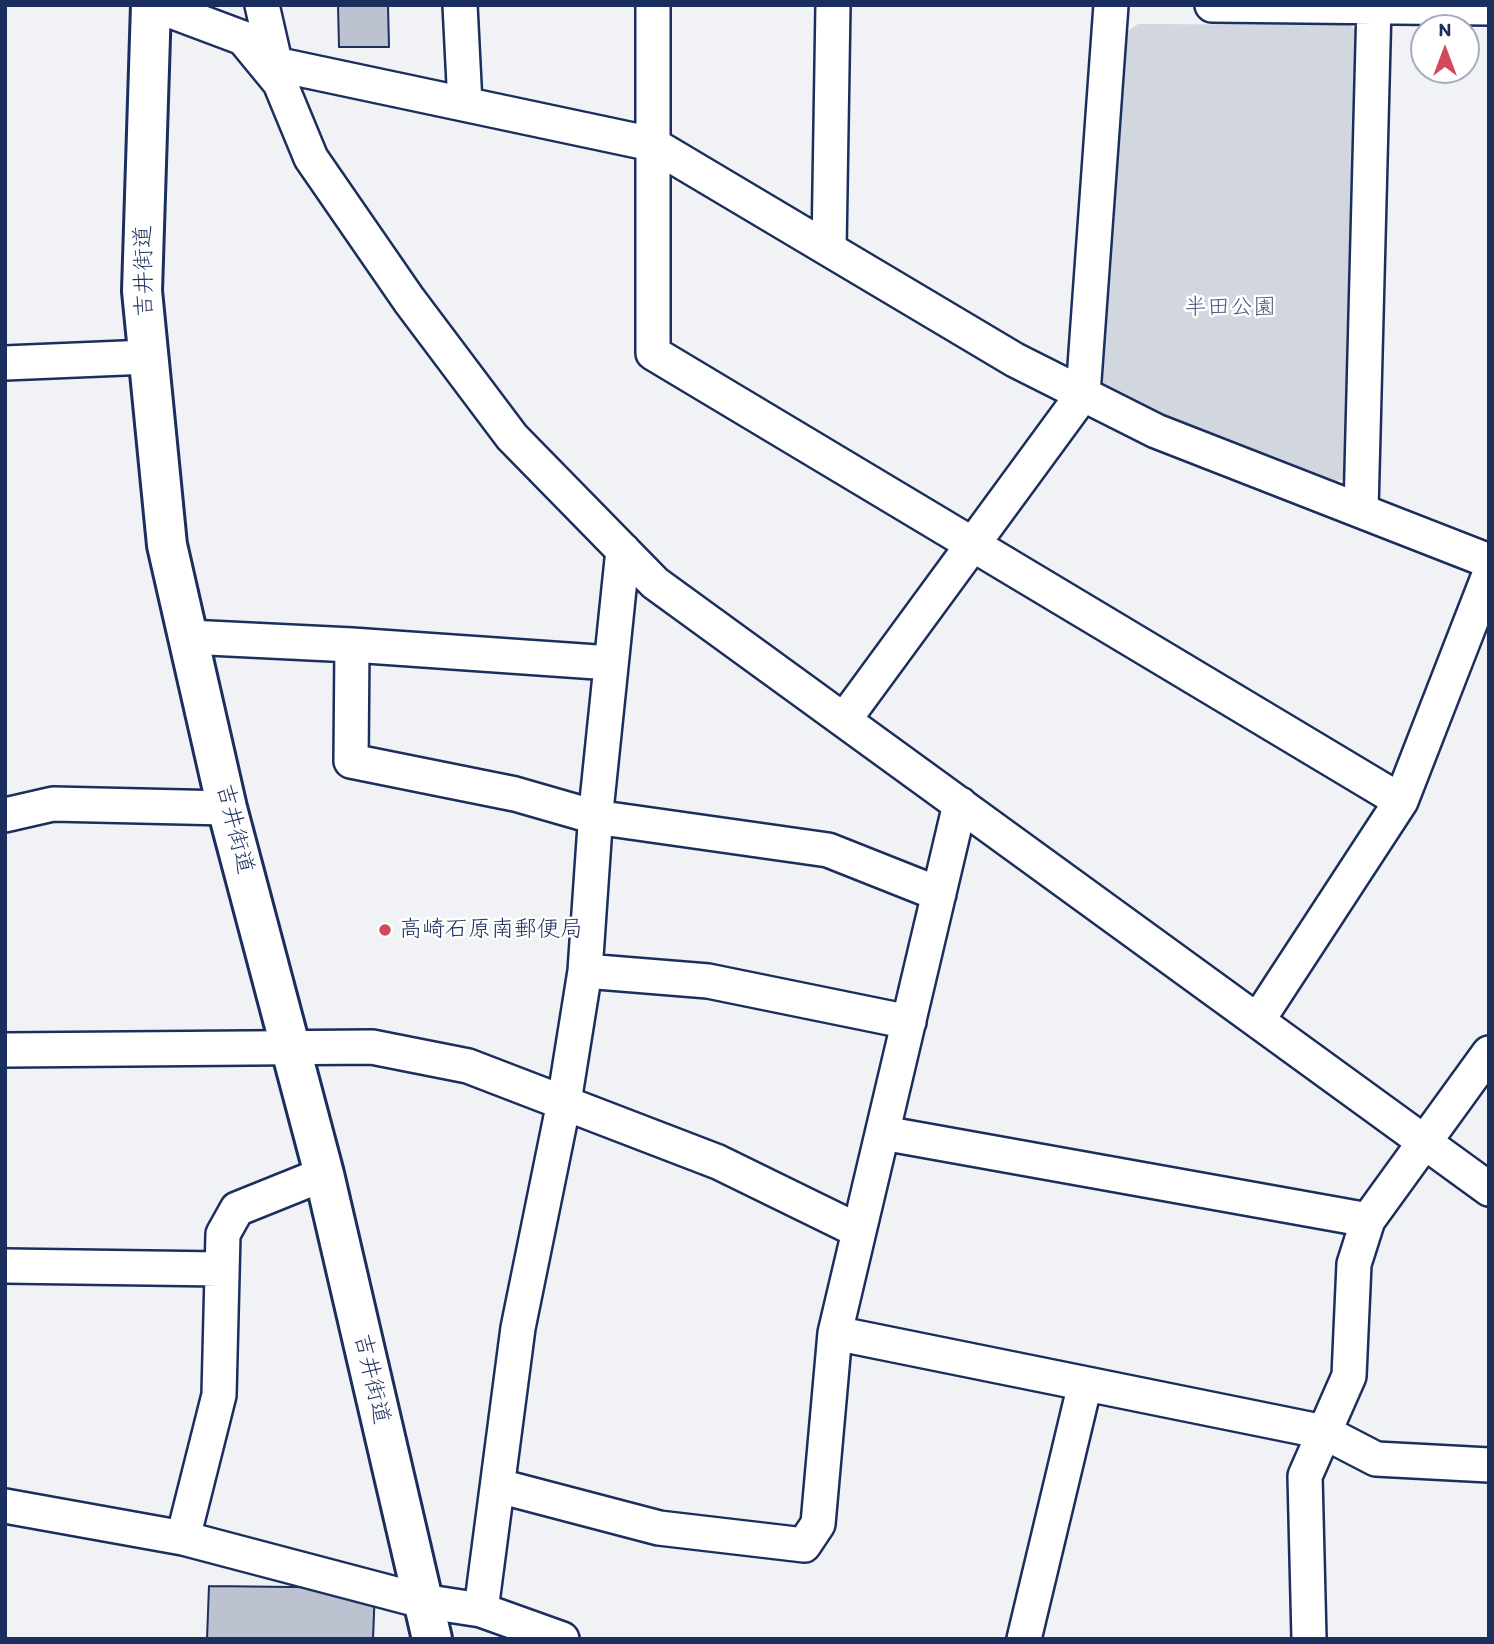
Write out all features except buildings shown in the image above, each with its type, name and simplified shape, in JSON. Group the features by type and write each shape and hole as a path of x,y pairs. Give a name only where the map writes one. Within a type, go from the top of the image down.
{"main road":[{"name":"吉井街道","path":"153,5 142,291 167,545 227,808 324,1174 432,1639"}],"street":[{"path":"153,5 243,38 277,74 465,104 652,144 1016,360 1156,431 1489,561"},
{"path":"262,5 277,74 311,158 512,437 655,583 1489,1189"},
{"path":"460,5 465,104"},
{"path":"653,5 653,354 1401,802"},
{"path":"829,249 833,5"},
{"path":"844,720 1083,394 1111,5"},
{"path":"1212,5 1489,8"},
{"path":"1361,510 1374,6"},
{"path":"5,363 148,357"},
{"path":"481,1610 518,1328 564,1102 585,971 595,817 623,550"},
{"path":"1258,1020 1401,802 1489,575"},
{"path":"188,637 611,663"},
{"path":"352,645 351,761 515,794 595,817 828,850 939,894"},
{"path":"5,814 52,804 227,808"},
{"path":"499,1486 659,1528 804,1545 818,1524 835,1333 960,804"},
{"path":"585,971 708,981 909,1023"},
{"path":"5,1050 372,1047 454,1063 468,1066 718,1162 859,1231"},
{"path":"1309,1639 1305,1476 1349,1376 1354,1264 1368,1220 1489,1053"},
{"path":"883,1133 1368,1220"},
{"path":"183,1538 219,1395 223,1234 237,1209 324,1174"},
{"path":"5,1266 221,1269"},
{"path":"835,1333 1324,1432 1376,1459 1489,1465"},
{"path":"1024,1639 1085,1384"},
{"path":"5,1506 183,1538 422,1601 481,1610 562,1639"}],"green space":[{"name":"半田公園","path":"1138,24 1349,25 1360,33 1349,478 1327,483 1111,395 1102,383 1122,35"}],"place":[{"name":"高崎石原南郵便局","path":"385,930"}]}
